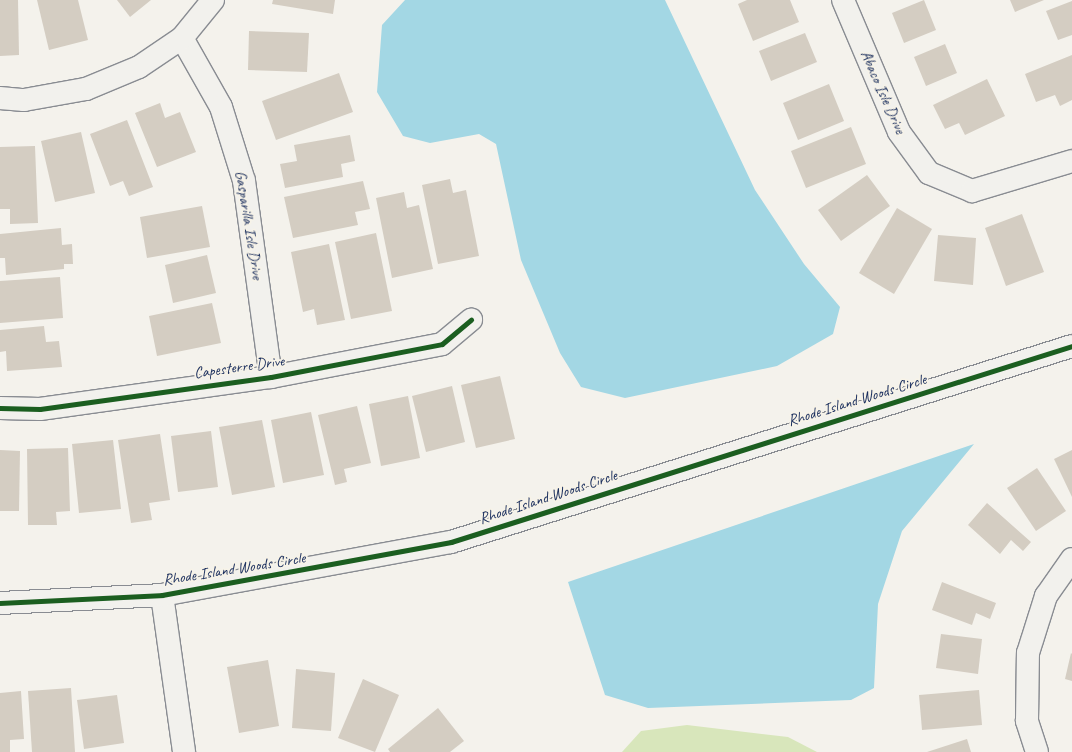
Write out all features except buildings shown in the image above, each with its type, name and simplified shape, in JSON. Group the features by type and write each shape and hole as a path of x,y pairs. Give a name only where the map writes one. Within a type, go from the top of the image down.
{"street":[{"path":"0,98 24,100 86,89 139,66 182,38 213,0"},
{"name":"Abaco Isle Drive","path":"843,0 899,132 929,173 972,191 1072,162"},
{"name":"Gasparilla Isle Drive","path":"182,38 221,107 244,181 271,377"},
{"name":"Capesterre Drive","path":"0,408 40,408 271,377 442,344 471,320"},
{"name":"Rhode Island Woods Circle","path":"5,601 162,595 451,542 1072,346"},
{"path":"1037,752 1027,721 1028,653 1046,596 1072,559"},
{"path":"162,595 184,752"}],"green space":[{"path":"687,725 788,737 817,752 622,752 641,731"}],"water":[{"path":"405,0 665,0 755,190 804,264 840,307 833,334 777,366 625,398 581,387 560,353 521,260 496,144 479,134 430,143 403,136 377,92 382,25"},
{"path":"974,444 902,531 878,604 874,688 851,700 648,708 605,695 568,582"}],"cycle path":[{"path":"0,408 40,409 271,377 442,344 471,320"},
{"path":"0,603 162,595 451,542 1072,346"}]}
